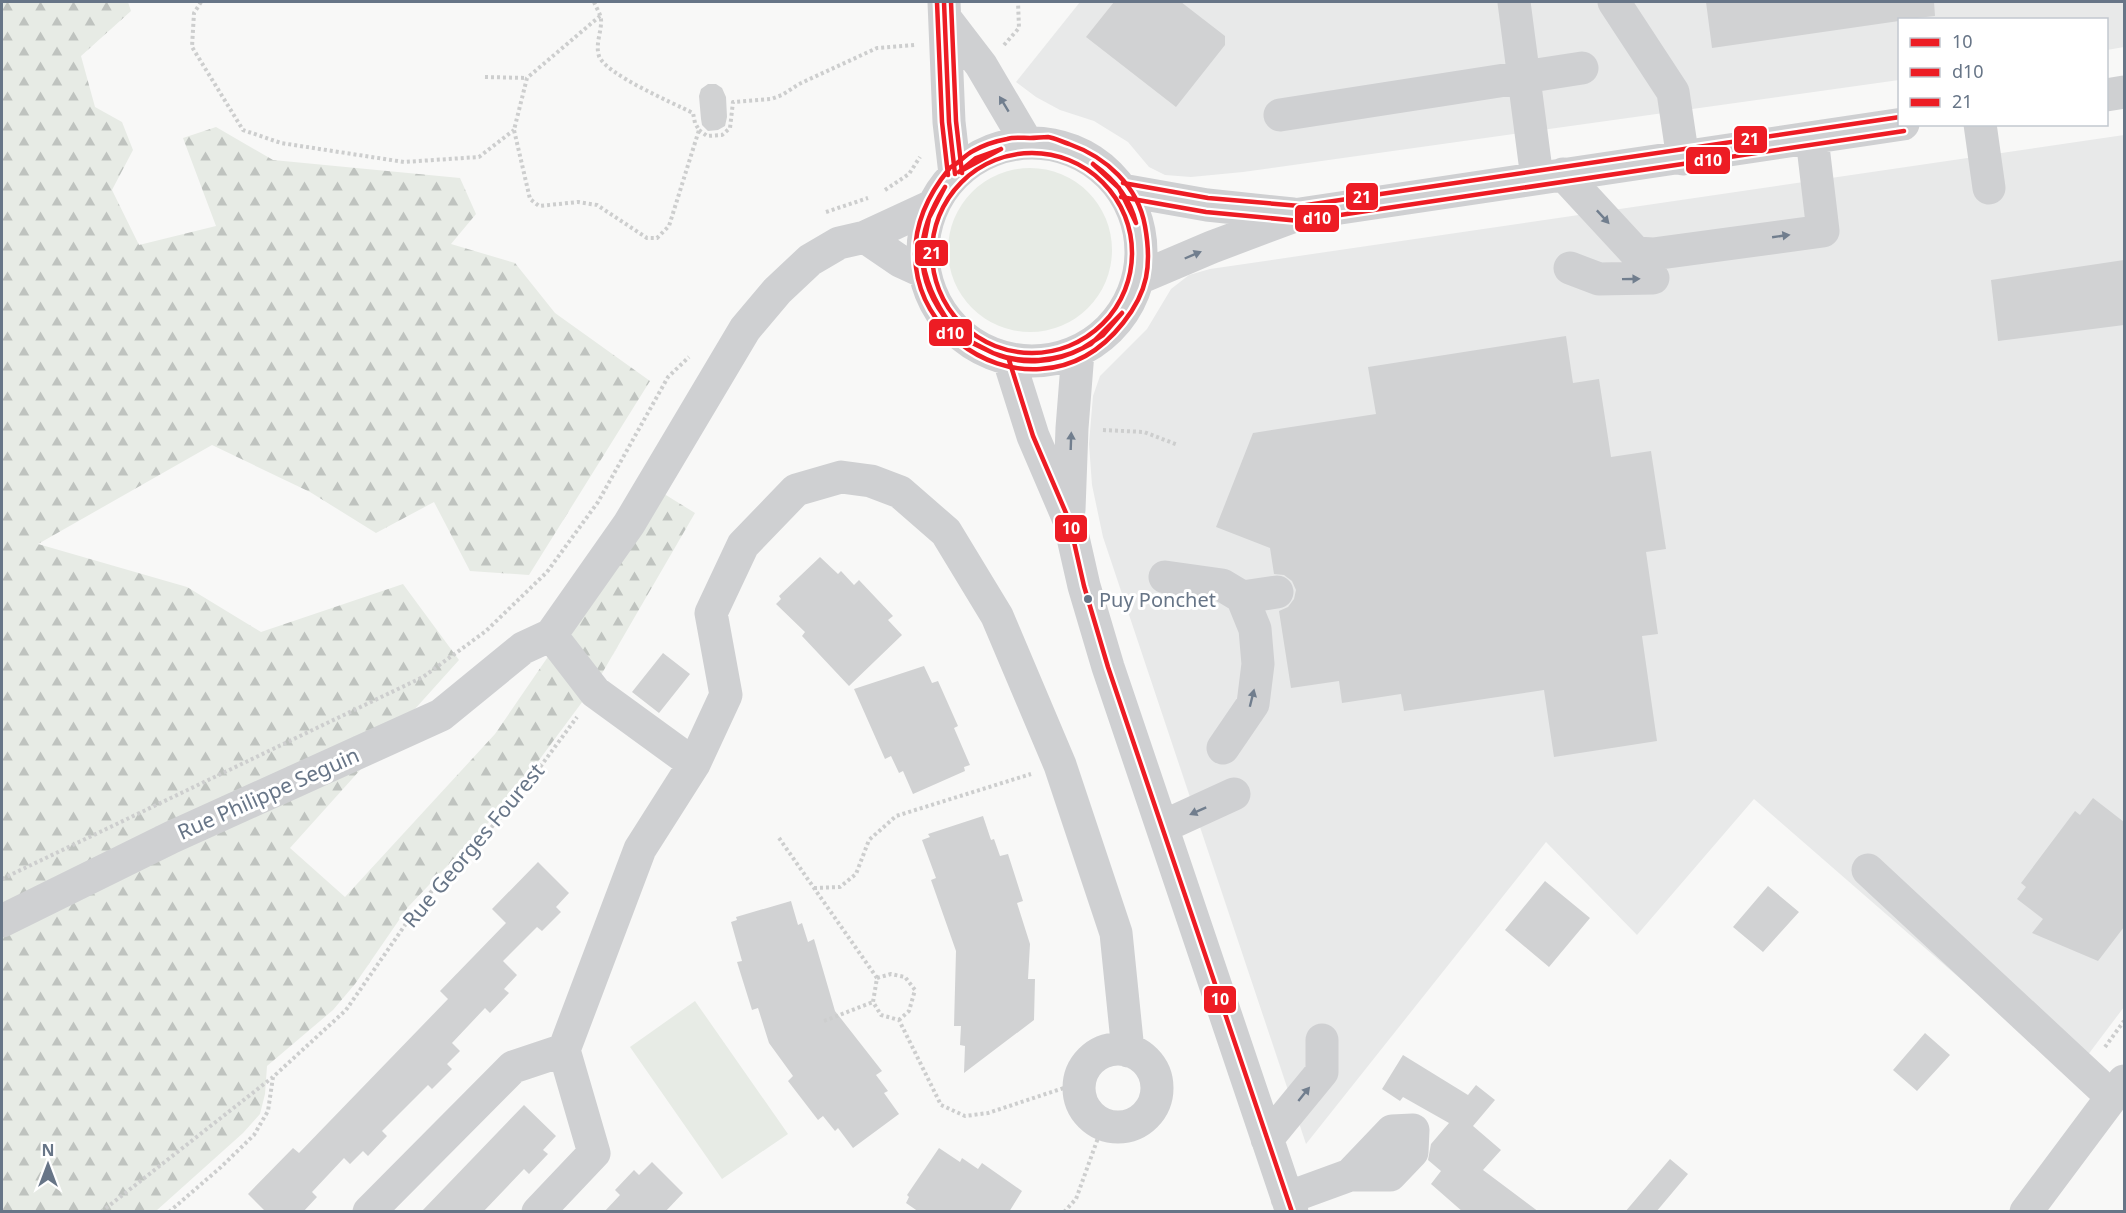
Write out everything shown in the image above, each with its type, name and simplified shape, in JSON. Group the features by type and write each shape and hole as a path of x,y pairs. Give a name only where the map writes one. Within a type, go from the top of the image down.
{"street":[{"path":"1514,2 1524,77 1550,176 1636,253 1653,255 1823,231 1812,138"},
{"path":"1614,2 1673,92 1683,159"},
{"path":"945,10 1027,143"},
{"path":"945,10 949,122 955,174"},
{"path":"1280,115 1582,68"},
{"path":"2108,95 2124,92"},
{"path":"1139,278 1212,247 1300,214 1550,176 1683,159 1898,125"},
{"path":"1980,126 1989,188"},
{"path":"1027,143 1064,147 1096,164 1122,190 1136,217 1142,247 1139,278 1127,308 1106,334 1078,352 1044,362 1009,360 979,348 953,329 934,303 924,272 923,238 932,206 942,189 955,174 988,152 1007,145 1027,143"},
{"path":"1122,190 1207,205 1300,214"},
{"name":"Rue Philippe Seguin","path":"2,921 172,837 441,715 537,641 628,524 745,328 777,291 810,260 839,243 865,237 932,206"},
{"path":"865,237 900,261 924,272"},
{"path":"1570,268 1599,279 1653,278"},
{"path":"1069,520 1072,428 1078,352"},
{"path":"1009,360 1033,436 1069,520 1084,586 1108,666 1290,1205 1350,1175"},
{"path":"538,1212 594,1153 564,1050 640,849 694,764 726,695 711,613 743,545 796,490 841,477 871,481 900,492 946,532 997,616 1060,765 1116,933 1128,1051"},
{"path":"1165,577 1222,585 1242,597 1255,629 1258,664 1252,704 1223,748"},
{"path":"1242,597 1277,592"},
{"path":"537,641 595,692 694,764"},
{"path":"1162,827 1234,794"},
{"path":"1868,870 2118,1089 2026,1212"},
{"path":"1267,1139 1322,1072 1322,1040"},
{"path":"1115,1049 1128,1051 1140,1056 1155,1076 1157,1088 1155,1101 1149,1112 1128,1126 1116,1127 1103,1124 1092,1118 1084,1107 1079,1083 1083,1070 1102,1052 1115,1049"},
{"path":"369,1212 513,1067 564,1050"}],"path":[{"path":"201,2 194,13 192,47 243,130 281,143 404,162 479,157 514,130"},
{"path":"594,2 600,15 598,47 599,57 604,64 618,75 693,113 699,130 707,136 722,135 730,128 733,102 771,99 782,95 799,84 877,48 925,45"},
{"path":"981,65 1013,37 1019,28 1018,2"},
{"path":"600,15 527,78 514,130 530,199 539,206 578,202 597,205 647,238 657,238 669,226 699,130"},
{"path":"485,77 527,78"},
{"path":"823,214 831,209 876,196 909,174 924,150"},
{"path":"2,879 423,677 486,632 547,572 598,502 668,377 694,352"},
{"path":"1096,429 1144,432 1178,445"},
{"name":"Rue Georges Fourest","path":"101,1212 273,1077 346,1010 419,905 512,805 595,692"},
{"path":"814,888 840,887 856,874 869,840 896,816 1060,765"},
{"path":"779,837 877,978 873,1002 881,1015 899,1020 941,1105 965,1116 988,1113 1079,1083"},
{"path":"877,978 891,974 905,976 915,990 909,1011 899,1020"},
{"path":"824,1021 873,1002"},
{"path":"169,1212 254,1135 268,1112 273,1077"},
{"path":"1064,1212 1076,1199 1103,1124"}],"shaded area":[{"path":"1080,2 2124,2 2124,47 2108,50 2108,18 1898,18 1898,80 1243,172 1191,177 1165,175 1149,167 1128,142 1094,121 1060,110 1036,97 1016,82"},
{"path":"2124,135 2124,1007 2072,1076 1754,799 1637,935 1546,842 1306,1144 1103,537 1092,485 1089,444 1093,396 1100,376 1147,329 1171,289 1189,275 1210,269"}],"green space":[{"path":"2,2 128,2 131,11 81,56 95,107 122,122 133,150 112,190 139,245 216,226 183,138 216,127 273,160 460,178 476,214 451,244 515,263 555,313 650,381 529,575 470,571 434,502 376,533 310,492 212,445 38,544 187,587 261,632 403,584 459,660 290,848 345,897 495,734 661,492 695,513 597,682 508,802 408,907 355,984 333,1010 267,1066 265,1094 260,1114 243,1133 156,1211 2,1212"},
{"path":"1030,168 1046,169 1062,174 1088,192 1106,218 1111,234 1111,266 1106,282 1088,308 1062,326 1046,331 1030,332 1014,331 998,326 972,308 954,282 949,266 948,250 949,234 954,218 972,192 998,174 1014,169"},
{"path":"695,1001 788,1134 722,1179 630,1047"}],"building":[{"path":"1114,2 1181,2 1225,36 1225,45 1176,107 1086,37"},
{"path":"1706,2 1934,2 1935,16 1898,18 1898,21 1712,48"},
{"path":"708,84 716,84 722,88 726,97 725,126 718,130 708,131 702,125 699,96 701,89"},
{"path":"2124,260 2124,325 1998,341 1991,280"},
{"path":"1566,336 1573,383 1599,379 1611,457 1651,451 1666,549 1646,552 1658,634 1642,636 1657,741 1554,757 1544,690 1404,711 1401,694 1342,703 1339,681 1291,688 1279,611 1288,607 1294,599 1296,590 1292,581 1284,575 1274,574 1270,548 1216,527 1253,433 1376,414 1368,367"},
{"path":"820,557 838,574 841,571 854,585 859,580 893,616 888,620 902,635 849,686 802,636 805,632 776,604 781,599 779,596"},
{"path":"663,653 690,674 659,713 632,692"},
{"path":"924,666 932,683 938,681 958,726 954,728 970,765 964,767 965,771 913,794 903,771 899,773 891,756 885,759 854,689"},
{"path":"2093,798 2124,822 2124,927 2098,961 2032,933 2043,919 2017,899 2026,887 2021,883 2075,811 2080,815"},
{"path":"983,816 991,840 994,839 1000,856 1008,854 1023,901 1017,903 1030,944 1028,979 1035,979 1034,1020 964,1073 965,1046 960,1045 961,1026 954,1026 956,951 931,880 936,878 922,840 930,837 928,834"},
{"path":"538,862 569,893 556,907 561,912 542,931 537,927 503,961 517,975 504,989 509,993 490,1013 485,1008 452,1043 460,1051 447,1064 452,1069 432,1089 428,1085 382,1131 387,1136 368,1156 363,1151 350,1164 344,1158 312,1192 317,1197 303,1212 266,1212 248,1194 293,1148 299,1153 448,999 440,991 506,923 492,909"},
{"path":"1545,881 1590,918 1549,967 1505,930"},
{"path":"1768,886 1799,912 1763,952 1733,927"},
{"path":"791,901 798,925 802,923 808,942 814,939 835,1011 882,1071 876,1075 888,1091 884,1093 899,1114 853,1148 838,1128 835,1131 823,1116 818,1120 788,1081 793,1076 769,1043 758,1008 752,1010 737,962 742,961 731,922 737,920 736,917"},
{"path":"1925,1033 1950,1055 1917,1091 1893,1070"},
{"path":"1403,1055 1468,1095 1476,1085 1495,1100 1473,1126 1501,1150 1483,1170 1539,1212 1463,1212 1431,1184 1441,1171 1428,1160 1431,1144 1449,1123 1403,1097 1400,1101 1382,1089"},
{"path":"524,1105 556,1136 543,1150 548,1154 529,1174 524,1169 483,1212 421,1212"},
{"path":"939,1148 960,1162 962,1158 978,1169 982,1163 1022,1191 1009,1212 919,1212 906,1203 909,1197 907,1195"},
{"path":"1670,1159 1688,1174 1656,1212 1625,1212"},
{"path":"652,1162 683,1193 665,1212 604,1212 620,1195 615,1190 634,1170 639,1175"}],"transit line":[{"name":"d10","path":"937,2 942,122 948,175"},
{"name":"10","path":"944,2 949,122 955,174"},
{"name":"21","path":"951,2 956,121 962,173"},
{"name":"21","path":"1123,183 1208,198 1300,206 1898,117"},
{"name":"d10","path":"1121,197 1206,212 1300,221 1904,131"},
{"name":"d10","path":"949,169 921,220 916,267 930,309 959,342 997,363 1040,369 1084,357 1123,323 1143,289 1148,266 1147,240 1145,226 1135,198 1128,186 1107,165 1083,150 1048,137 1012,138 994,142 970,153 951,167"},
{"name":"10","path":"959,172 976,158 1001,149"},
{"name":"10","path":"959,172 1001,149"},
{"name":"21","path":"1022,153 1042,153 1070,160 1096,175 1110,189 1125,215 1132,243 1132,253 1132,263 1125,291 1110,317 1096,331 1061,349 1042,353 1022,353 994,346 968,331 954,317 936,282 932,263 932,243 939,215 954,189 968,175 1003,157 1022,153"},
{"name":"10","path":"1093,164 1120,189 1130,205 1136,223"},
{"name":"10","path":"1093,164 1119,188 1136,223"},
{"name":"10","path":"922,253 929,218 945,187"},
{"name":"10","path":"922,253 929,218 945,187"},
{"name":"10","path":"922,253 931,291 951,325"},
{"name":"10","path":"922,253 926,282 939,309 951,325"},
{"name":"10","path":"1083,348 1091,344 1122,313"},
{"name":"10","path":"1083,348 1103,335 1122,313"},
{"name":"10","path":"951,325 972,343 993,353"},
{"name":"10","path":"951,325 966,339 993,353"},
{"name":"10","path":"993,353 1016,359 1039,360 1062,356 1083,348"},
{"name":"10","path":"993,353 1015,360 1038,361 1061,357 1083,348"},
{"name":"10","path":"1009,360 1033,436 1069,520 1084,586 1108,667 1292,1212"}],"place":[{"name":"Puy Ponchet","path":"1088,599"}]}
